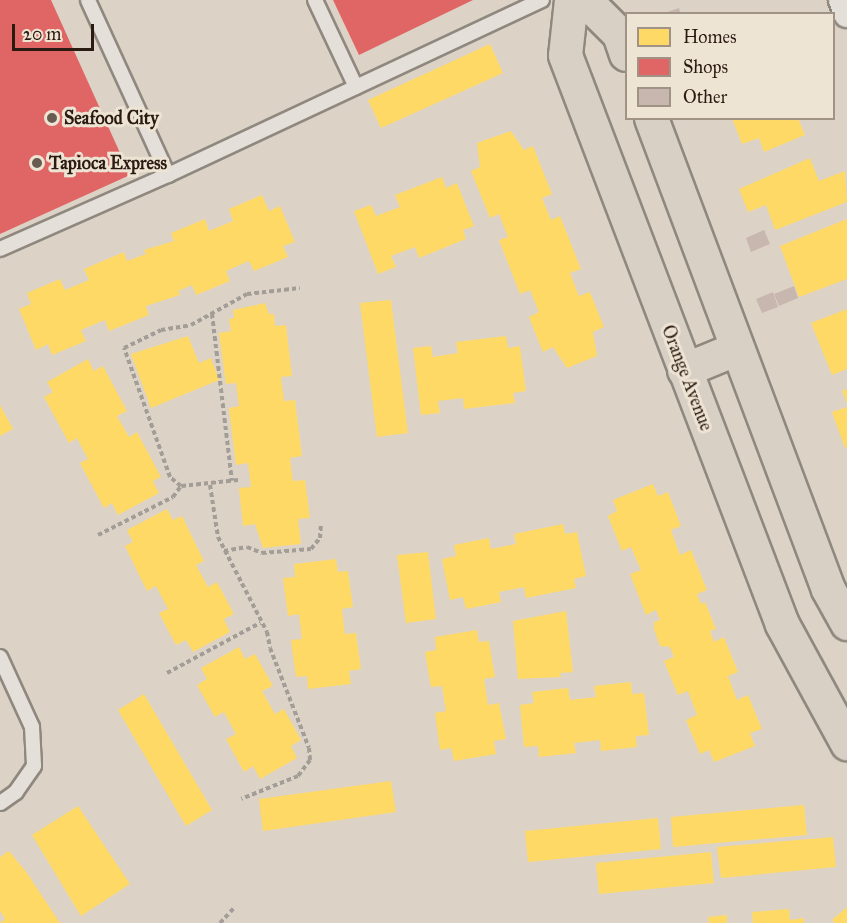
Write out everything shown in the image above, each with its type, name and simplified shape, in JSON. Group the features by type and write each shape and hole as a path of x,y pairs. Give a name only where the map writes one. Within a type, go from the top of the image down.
{"main road":[{"name":"Orange Avenue","path":"571,0 565,55 782,624 847,744"},
{"path":"585,0 619,34 625,49"},
{"path":"652,120 828,589 847,623"},
{"path":"684,370 737,348"}],"street":[{"path":"842,0 847,14"}],"lane":[{"path":"88,0 168,175"},
{"path":"315,0 356,87"},
{"path":"0,249 168,175 542,0"},
{"path":"0,657 32,728 34,766 16,792 0,803"}],"path":[{"path":"212,314 235,481 181,486 170,477 124,348 161,330 191,325 247,294 300,288"},
{"path":"210,485 211,508 224,551 260,623 267,632 270,648 305,731 310,760 298,776 241,799"},
{"path":"98,536 173,497 181,486"},
{"path":"224,551 247,547 262,553 311,549 320,538 321,524"},
{"path":"167,673 260,623"},
{"path":"220,923 234,908"}],"building: Homes":[{"path":"490,44 503,73 381,128 368,100"},
{"path":"733,120 799,120 805,135 764,152 759,138 742,144"},
{"path":"511,131 524,150 533,146 552,194 542,198 551,220 560,216 581,269 570,273 579,296 590,292 604,327 593,332 597,356 567,368 553,347 543,352 529,317 539,312 530,290 520,294 499,240 508,237 499,214 490,218 471,171 480,167 477,143"},
{"path":"810,158 819,181 845,171 847,202 775,230 766,205 748,212 739,189"},
{"path":"442,177 446,188 457,183 474,226 463,230 466,239 419,258 415,247 391,256 396,267 378,274 354,211 371,205 376,216 400,207 395,195"},
{"path":"262,195 269,211 280,206 295,242 283,246 288,257 254,271 249,261 226,271 230,281 196,295 192,285 178,291 180,295 146,306 149,315 109,331 105,320 81,330 86,341 52,355 48,344 36,350 19,309 31,304 27,293 60,279 65,290 89,280 84,269 124,252 127,261 146,254 144,250 174,241 171,233 205,219 209,231 233,221 229,209"},
{"path":"847,219 847,279 799,297 780,246"},
{"path":"391,300 408,433 377,437 360,303"},
{"path":"265,303 269,314 274,314 275,326 286,325 292,376 281,377 284,401 295,400 302,456 290,458 293,481 305,480 310,518 298,519 301,544 263,548 255,524 243,526 239,488 251,487 248,463 236,465 229,408 239,406 236,383 226,384 219,333 231,331 229,319 234,318 233,310"},
{"path":"847,309 847,369 832,375 811,323"},
{"path":"188,336 199,363 211,358 219,380 151,408 131,354"},
{"path":"506,336 508,348 520,346 526,391 513,393 515,403 464,409 463,398 438,401 440,413 421,415 413,348 431,346 433,357 458,353 456,342"},
{"path":"88,359 94,371 103,366 127,411 117,416 129,437 137,432 161,477 153,481 159,493 118,515 112,503 104,508 80,463 88,459 77,438 69,443 44,397 53,392 47,382"},
{"path":"847,389 847,404 842,391"},
{"path":"0,405 13,429 0,436"},
{"path":"847,407 847,447 845,448 832,412"},
{"path":"653,484 658,496 668,492 681,526 671,530 680,555 691,550 707,590 697,594 701,604 705,602 716,629 710,631 714,642 724,637 738,672 728,676 737,700 748,695 762,729 750,733 755,746 714,762 709,750 700,754 686,720 697,715 688,691 678,695 664,661 674,657 670,647 660,646 654,629 654,622 660,620 656,610 646,615 630,574 641,570 631,547 622,551 608,516 617,511 613,500"},
{"path":"167,509 173,520 182,516 204,561 196,565 208,587 217,582 234,614 224,619 230,632 193,652 186,640 176,645 159,613 168,609 156,586 147,591 125,546 133,542 127,530"},
{"path":"563,524 565,534 577,532 586,576 574,579 576,588 526,598 524,587 499,592 501,602 466,609 463,597 450,600 442,559 456,556 454,545 489,538 491,549 516,544 514,534"},
{"path":"428,552 436,619 406,623 397,555"},
{"path":"336,559 338,572 348,571 353,607 342,609 345,634 356,633 361,669 349,671 351,684 308,689 307,676 296,677 291,640 302,639 299,614 288,616 283,578 295,577 294,564"},
{"path":"566,611 573,672 560,673 561,677 518,679 513,621"},
{"path":"477,630 479,642 489,641 495,677 484,679 488,705 499,703 506,739 494,741 496,754 454,761 451,748 440,750 435,713 446,711 442,686 431,687 425,652 436,650 435,637"},
{"path":"239,647 245,659 255,654 273,686 262,691 275,714 284,709 301,740 291,746 297,758 260,779 253,766 244,772 226,739 236,734 224,712 215,717 197,685 207,679 201,668"},
{"path":"631,682 632,694 644,693 649,735 636,736 637,747 601,751 600,740 574,743 576,753 539,757 538,746 524,747 520,705 534,703 532,692 568,688 570,700 596,697 594,686"},
{"path":"144,694 212,810 186,826 118,710"},
{"path":"391,781 396,812 263,831 259,799"},
{"path":"804,805 807,835 673,847 671,817"},
{"path":"78,806 130,884 81,916 32,835"},
{"path":"658,818 661,849 528,862 525,831"},
{"path":"833,837 836,867 721,878 717,847"},
{"path":"9,851 27,873 60,923 0,923 5,919 0,911 0,857"},
{"path":"711,852 714,883 599,894 596,863"},
{"path":"847,907 847,923 835,923 832,920"},
{"path":"789,909 790,920 804,918 804,923 753,923 752,912"},
{"path":"727,915 727,923 709,923 708,917"}],"building: Shops":[{"name":"Seafood City","path":"0,0 51,0 130,175 0,234"},
{"path":"333,0 473,0 359,55"}],"building: Other":[{"path":"679,8 680,12 667,12"},
{"path":"764,230 770,244 751,252 746,238"},
{"path":"794,286 798,298 779,306 774,294"},
{"path":"773,292 778,307 762,313 756,299"}],"place":[{"name":"Seafood City","path":"52,118"},
{"name":"Tapioca Express","path":"37,163"}]}
